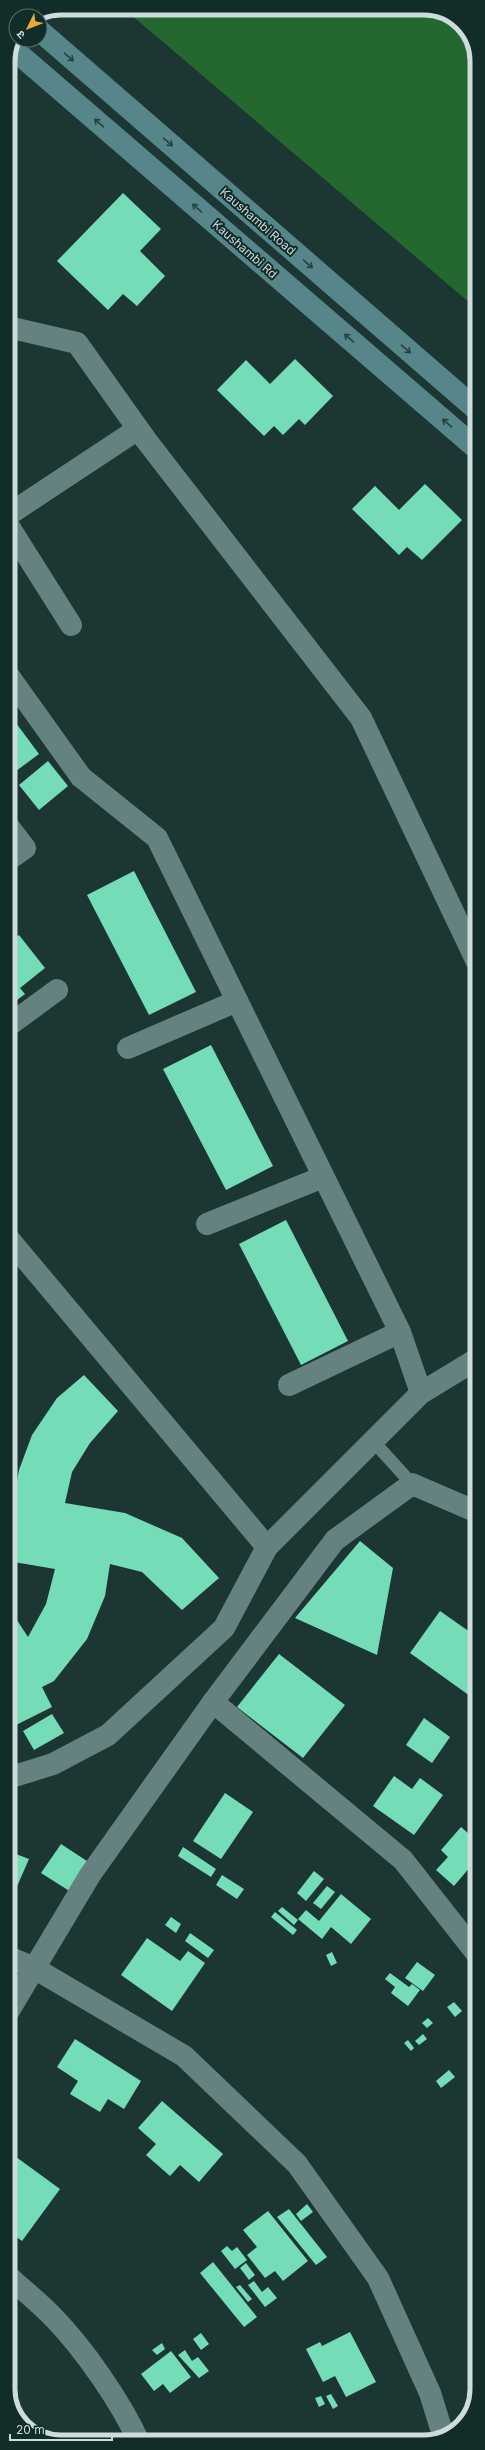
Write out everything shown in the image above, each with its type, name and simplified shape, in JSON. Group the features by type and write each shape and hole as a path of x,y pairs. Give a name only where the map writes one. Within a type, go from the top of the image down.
{"main road":[{"name":"Kaushambi Road","path":"48,38 470,404"},
{"name":"Kaushambi Rd","path":"16,52 470,443"}],"street":[{"path":"15,329 77,343 138,429 360,718 470,947"},
{"path":"15,510 138,429"},
{"path":"15,536 71,625"},
{"path":"15,685 81,777 157,838 400,1332 421,1393"},
{"path":"15,835 25,848 15,855"},
{"path":"15,1021 57,990"},
{"path":"128,1048 237,1000"},
{"path":"207,1224 323,1177"},
{"path":"15,1246 267,1547"},
{"path":"289,1385 400,1332"},
{"path":"15,1776 53,1764 108,1734 224,1628 267,1547 421,1393 470,1363"},
{"path":"15,2000 90,1875 213,1702 335,1540 412,1484 470,1509"},
{"path":"213,1702 403,1860 470,1945"},
{"path":"15,1960 34,1968 184,2056 297,2164 378,2278 430,2393 442,2432"},
{"path":"15,2282 54,2318 82,2353 129,2421 136,2435"}],"lane":[{"path":"373,1441 412,1484"}],"green space":[{"path":"131,15 427,15 442,18 455,26 465,40 470,55 470,303"}],"building":[{"path":"123,193 161,229 140,251 165,276 137,306 123,294 108,310 57,261"},
{"path":"295,359 333,396 305,425 299,419 283,435 274,426 264,436 217,390 246,360 270,384"},
{"path":"425,484 462,520 422,560 407,547 399,555 352,509 375,486 399,510"},
{"path":"16,723 39,754 15,772"},
{"path":"48,761 68,786 39,810 19,785"},
{"path":"134,871 196,992 149,1015 87,895"},
{"path":"19,935 45,968 20,988 25,994 15,1002 15,938"},
{"path":"211,1045 273,1166 226,1190 163,1069"},
{"path":"286,1220 348,1341 301,1365 239,1244"},
{"path":"84,1375 118,1411 90,1443 72,1472 65,1503 125,1513 182,1538 219,1578 182,1610 142,1572 110,1564 105,1596 87,1639 54,1681 42,1687 52,1707 15,1726 15,1617 28,1637 46,1604 55,1569 15,1562 15,1492 19,1470 32,1435 57,1398"},
{"path":"360,1541 393,1568 377,1655 295,1618"},
{"path":"440,1611 470,1632 470,1696 410,1653"},
{"path":"279,1654 345,1705 303,1758 237,1707"},
{"path":"52,1714 64,1733 34,1750 23,1731"},
{"path":"424,1718 450,1737 432,1763 406,1745"},
{"path":"394,1776 412,1789 420,1778 443,1795 414,1835 373,1806"},
{"path":"225,1793 253,1812 221,1859 193,1841"},
{"path":"461,1827 470,1835 470,1867 454,1886 436,1870 448,1857 441,1850"},
{"path":"61,1844 90,1863 71,1892 41,1873"},
{"path":"183,1847 216,1869 211,1877 178,1856"},
{"path":"15,1854 29,1859 15,1891"},
{"path":"314,1871 324,1879 306,1901 297,1893"},
{"path":"222,1875 244,1889 237,1899 216,1885"},
{"path":"327,1886 335,1892 321,1909 313,1903"},
{"path":"341,1894 371,1919 351,1944 331,1927 322,1939 298,1919 306,1910 319,1921"},
{"path":"282,1907 298,1920 294,1925 278,1911"},
{"path":"275,1912 297,1930 293,1935 271,1917"},
{"path":"171,1917 181,1924 176,1933 165,1925"},
{"path":"190,1933 214,1950 208,1958 185,1941"},
{"path":"147,1938 180,1961 188,1951 205,1963 172,2011 121,1975"},
{"path":"332,1952 337,1963 331,1966 326,1955"},
{"path":"417,1962 435,1975 423,1991 405,1978"},
{"path":"390,1973 409,1987 412,1984 420,1990 408,2006 391,1993 395,1987 385,1979"},
{"path":"454,2002 462,2011 455,2017 447,2007"},
{"path":"428,2018 433,2023 427,2028 422,2023"},
{"path":"423,2034 427,2039 419,2045 415,2041"},
{"path":"75,2039 141,2081 124,2109 108,2099 100,2112 70,2094 78,2081 57,2067"},
{"path":"408,2040 414,2048 411,2051 404,2043"},
{"path":"449,2070 455,2077 441,2088 436,2081"},
{"path":"162,2101 223,2154 199,2182 180,2165 170,2176 146,2155 156,2144 138,2128"},
{"path":"15,2156 60,2189 22,2241 15,2236"},
{"path":"307,2204 313,2212 301,2221 296,2214"},
{"path":"289,2209 327,2257 316,2265 277,2217"},
{"path":"268,2211 308,2261 283,2281 275,2271 265,2278 247,2255 257,2247 243,2230"},
{"path":"227,2246 232,2251 237,2247 247,2260 235,2269 221,2251"},
{"path":"213,2262 257,2317 244,2327 200,2273"},
{"path":"246,2263 255,2275 249,2280 240,2268"},
{"path":"254,2281 262,2292 268,2287 277,2298 265,2307 248,2285"},
{"path":"240,2285 252,2299 248,2302 236,2287"},
{"path":"350,2332 376,2382 346,2397 335,2376 323,2382 306,2349 320,2342 322,2346"},
{"path":"201,2333 209,2344 201,2350 193,2339"},
{"path":"162,2343 165,2349 157,2355 152,2350"},
{"path":"185,2350 192,2361 198,2357 209,2371 199,2378 178,2355"},
{"path":"171,2351 191,2377 170,2393 163,2384 154,2391 141,2374"},
{"path":"331,2394 338,2406 333,2409 326,2396"},
{"path":"321,2396 325,2404 319,2407 315,2398"}]}
